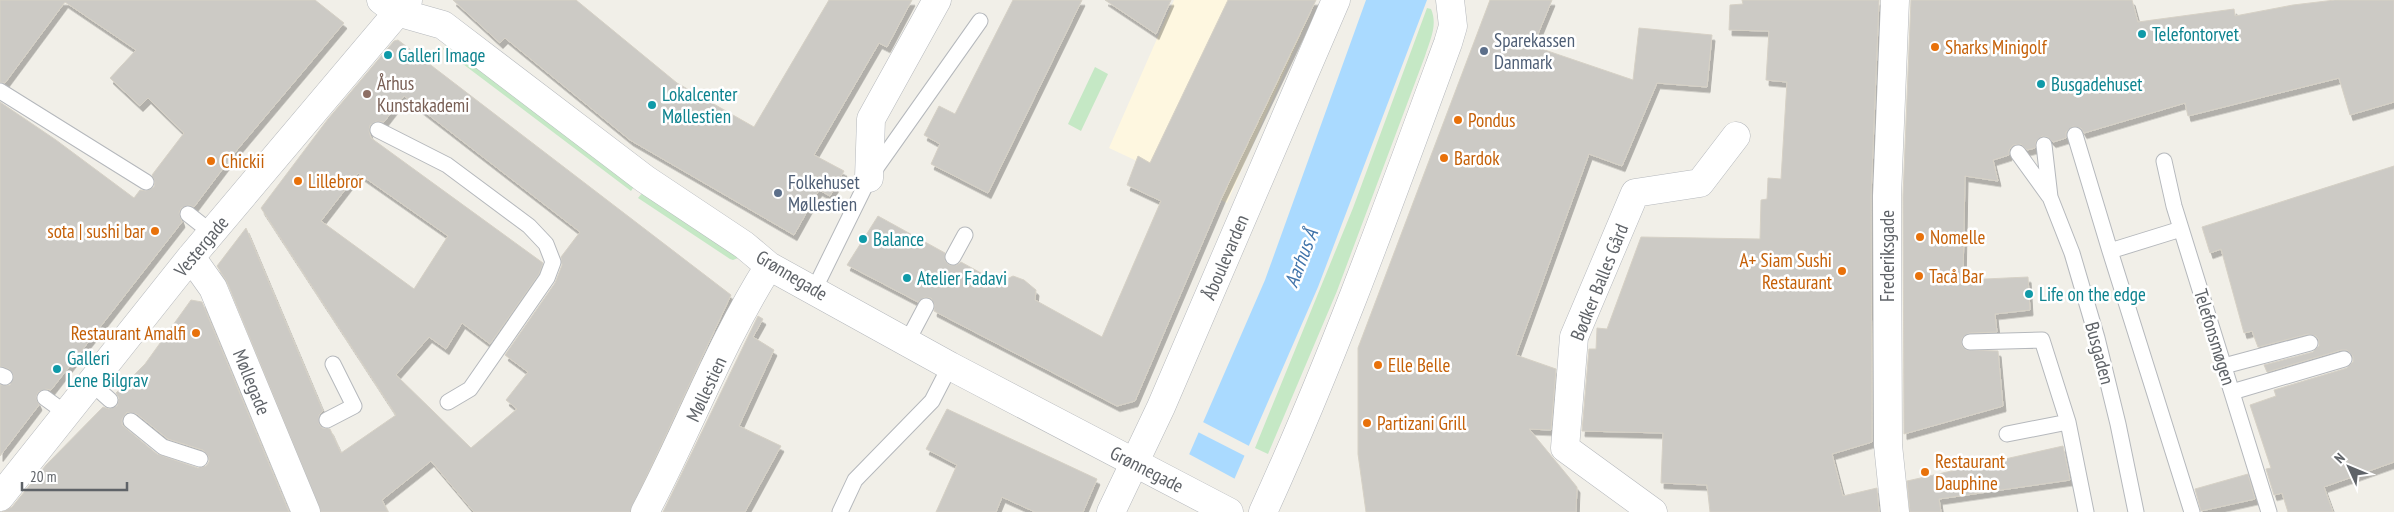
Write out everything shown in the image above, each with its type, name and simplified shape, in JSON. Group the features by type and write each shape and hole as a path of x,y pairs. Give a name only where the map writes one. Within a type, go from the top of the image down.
{"street":[{"path":"869,178 871,119 937,0"},
{"name":"Åboulevarden","path":"1112,512 1143,467 1161,407 1336,0"},
{"path":"1263,512 1289,455 1371,254 1453,26 1450,0"},
{"name":"Frederiksgade","path":"1895,0 1887,196 1888,445 1895,512"},
{"name":"Grønnegade","path":"395,4 444,25 645,179 744,245 769,266 950,366 1229,512"},
{"name":"Vestergade","path":"0,497 67,414 100,391 191,257 334,99 395,4"},
{"name":"Bødker Balles Gård","path":"1653,512 1565,448 1574,337 1636,193 1700,183 1736,136"},
{"name":"Møllegade","path":"191,257 213,288 285,442 306,512"},
{"name":"Møllestien","path":"645,512 671,464 748,299 769,266"}],"lane":[{"path":"814,290 869,178 980,21"},
{"path":"0,91 146,182"},
{"path":"378,130 392,139 447,165 529,226 546,244 553,262 547,278 470,390 448,402"},
{"path":"2075,136 2192,512"},
{"name":"Busgaden","path":"2044,145 2050,197"},
{"name":"Busgaden","path":"2018,153 2050,197 2072,253 2118,424 2136,512"},
{"name":"Telefonsmøgen","path":"2164,161 2181,229 2269,512"},
{"path":"188,214 212,233"},
{"path":"2110,251 2181,229"},
{"path":"953,257 965,235"},
{"path":"907,342 926,306"},
{"path":"1970,342 2042,340 2068,422 2086,512"},
{"path":"2224,366 2310,343"},
{"path":"2232,392 2344,359"},
{"path":"327,420 354,406 333,364"},
{"path":"840,512 855,480 932,401 950,366"},
{"path":"45,398 67,414"},
{"path":"131,421 163,447 200,459"},
{"path":"2007,434 2068,422"}],"shaded area":[{"path":"1174,0 1316,0 1227,203 1109,148"}],"green space":[{"path":"1427,8 1431,9 1434,21 1425,56 1337,291 1268,454 1255,448 1353,208"},
{"path":"447,43 635,185 631,191 443,49"},
{"path":"1095,67 1108,74 1081,131 1068,124"},
{"path":"643,192 739,256 738,258 730,259 638,198"}],"water":[{"name":"Aarhus Å","path":"1366,0 1427,0 1318,287 1220,512 1164,512 1265,280"}],"pier":[{"path":"1201,421 1251,447 1247,457 1196,431"},
{"path":"1187,453 1237,480 1222,512 1161,512"}],"building":[{"path":"0,0 315,0 344,23 237,150 194,207 189,205 181,208 179,213 182,222 51,390 46,389 38,392 36,398 39,405 0,456 0,385 10,385 14,376 9,369 0,366 0,102 56,140 134,198 140,190 146,191 154,187 155,182 152,175 184,133 148,98 140,106 110,78 136,50 65,2 5,83 0,82"},
{"name":"Lokalcenter Møllestien","path":"453,0 576,0 677,83 754,127 829,0 912,0 887,47 879,43 814,155 844,171 830,196 819,190 794,235 630,140 505,38 500,43"},
{"path":"1013,0 1082,0 988,193 931,164 940,144 924,135 939,106 955,114"},
{"path":"1105,0 1171,0 1156,34"},
{"path":"1228,0 1316,0 1222,197 1135,401 1117,406 934,311 935,305 931,298 925,297 918,302 847,265 878,216 945,253 945,261 949,265 957,265 961,262 999,283 1013,276 1024,280 1036,290 1035,300 1102,337 1161,201 1127,185 1138,156 1150,163"},
{"path":"1490,0 1552,0 1533,46 1633,80 1639,28 1712,35 1707,87 1657,83 1622,166 1589,154 1516,355 1556,369 1551,430 1529,429 1577,487 1576,512 1366,512 1358,454 1358,348"},
{"path":"1742,0 1879,0 1871,196 1872,442 1832,454 1843,496 1877,488 1879,512 1710,512 1707,485 1661,483 1663,433 1582,431 1589,349 1596,349 1597,328 1607,329 1641,237 1760,239 1761,200 1767,199 1768,178 1781,179 1787,82 1766,80 1769,31 1729,30 1730,5 1743,4"},
{"path":"1911,0 2132,0 2138,22 2234,9 2235,16 2293,5 2335,0 2394,0 2394,102 2350,115 2339,78 2188,116 2185,103 2084,133 2081,128 2073,126 2066,132 2066,138 2053,142 2048,137 2042,136 2036,141 2035,148 2027,150 2021,144 2013,145 2009,150 2009,155 1993,160 1998,181 1965,176 1963,280 2028,277 2030,310 1995,314 1997,332 1969,333 1962,338 1962,346 1966,350 1998,351 2003,406 1904,434 1903,196"},
{"path":"398,40 731,295 630,512 474,512 431,461 382,500 388,512 321,512 227,282 217,266 246,228 323,411 319,415 319,424 322,428 330,429 341,453 396,415 261,208 328,119 394,41","holes":["404,96 580,232 561,257 562,265 555,283 505,355 528,372 506,400 517,409 471,448 396,375 429,337 446,349 462,323 490,344 539,274 543,263 371,138 370,125 377,121 384,122","358,173 448,236 414,289 321,221"]},
{"path":"2394,166 2394,462 2324,487 2333,512 2288,512 2282,493 2274,495 2266,469 2271,468 2250,405 2276,396 2274,390 2347,368 2353,362 2353,356 2347,350 2341,350 2267,372 2264,365 2313,352 2319,346 2319,340 2316,336 2308,334 2258,347 2252,331 2244,333 2221,249 2210,253 2202,227"},
{"path":"191,300 202,302 289,512 2,512 12,507 46,465 103,407 109,409 117,406 119,398 116,393 145,364","holes":["127,412 137,414 168,439 203,450 209,457 209,462 206,466 198,468 157,454 122,425 122,419"]},
{"path":"758,316 763,319 753,337 774,350 739,426 781,446 745,512 663,512"},
{"path":"947,409 1097,479 1083,512 1035,512 1002,497 996,512 936,512 957,465 926,449"},
{"path":"2063,446 2070,480 1939,499 1941,512 1910,512 1907,481"},
{"path":"2248,474 2255,499 2201,511 2195,489"}],"place":[{"name":"Telefontorvet","path":"2142,34"},
{"name":"Sharks Minigolf","path":"1935,47"},
{"name":"Sparekassen Danmark","path":"1484,51"},
{"name":"Galleri Image","path":"388,55"},
{"name":"Busgadehuset","path":"2041,84"},
{"name":"Århus Kunstakademi","path":"367,94"},
{"name":"Lokalcenter Møllestien","path":"652,105"},
{"name":"Pondus","path":"1458,120"},
{"name":"Bardok","path":"1444,158"},
{"name":"Chickii","path":"211,161"},
{"name":"Lillebror","path":"298,181"},
{"name":"Folkehuset Møllestien","path":"778,193"},
{"name":"sota | sushi bar","path":"155,231"},
{"name":"Nomelle","path":"1920,237"},
{"name":"Balance","path":"863,239"},
{"name":"A+ Siam Sushi Restaurant","path":"1842,271"},
{"name":"Tacå Bar","path":"1919,276"},
{"name":"Atelier Fadavi","path":"907,278"},
{"name":"Life on the edge","path":"2029,294"},
{"name":"Restaurant Amalfi","path":"196,333"},
{"name":"Elle Belle","path":"1378,365"},
{"name":"Galleri Lene Bilgrav","path":"57,369"},
{"name":"Partizani Grill","path":"1367,423"},
{"name":"Restaurant Dauphine","path":"1925,472"}]}
